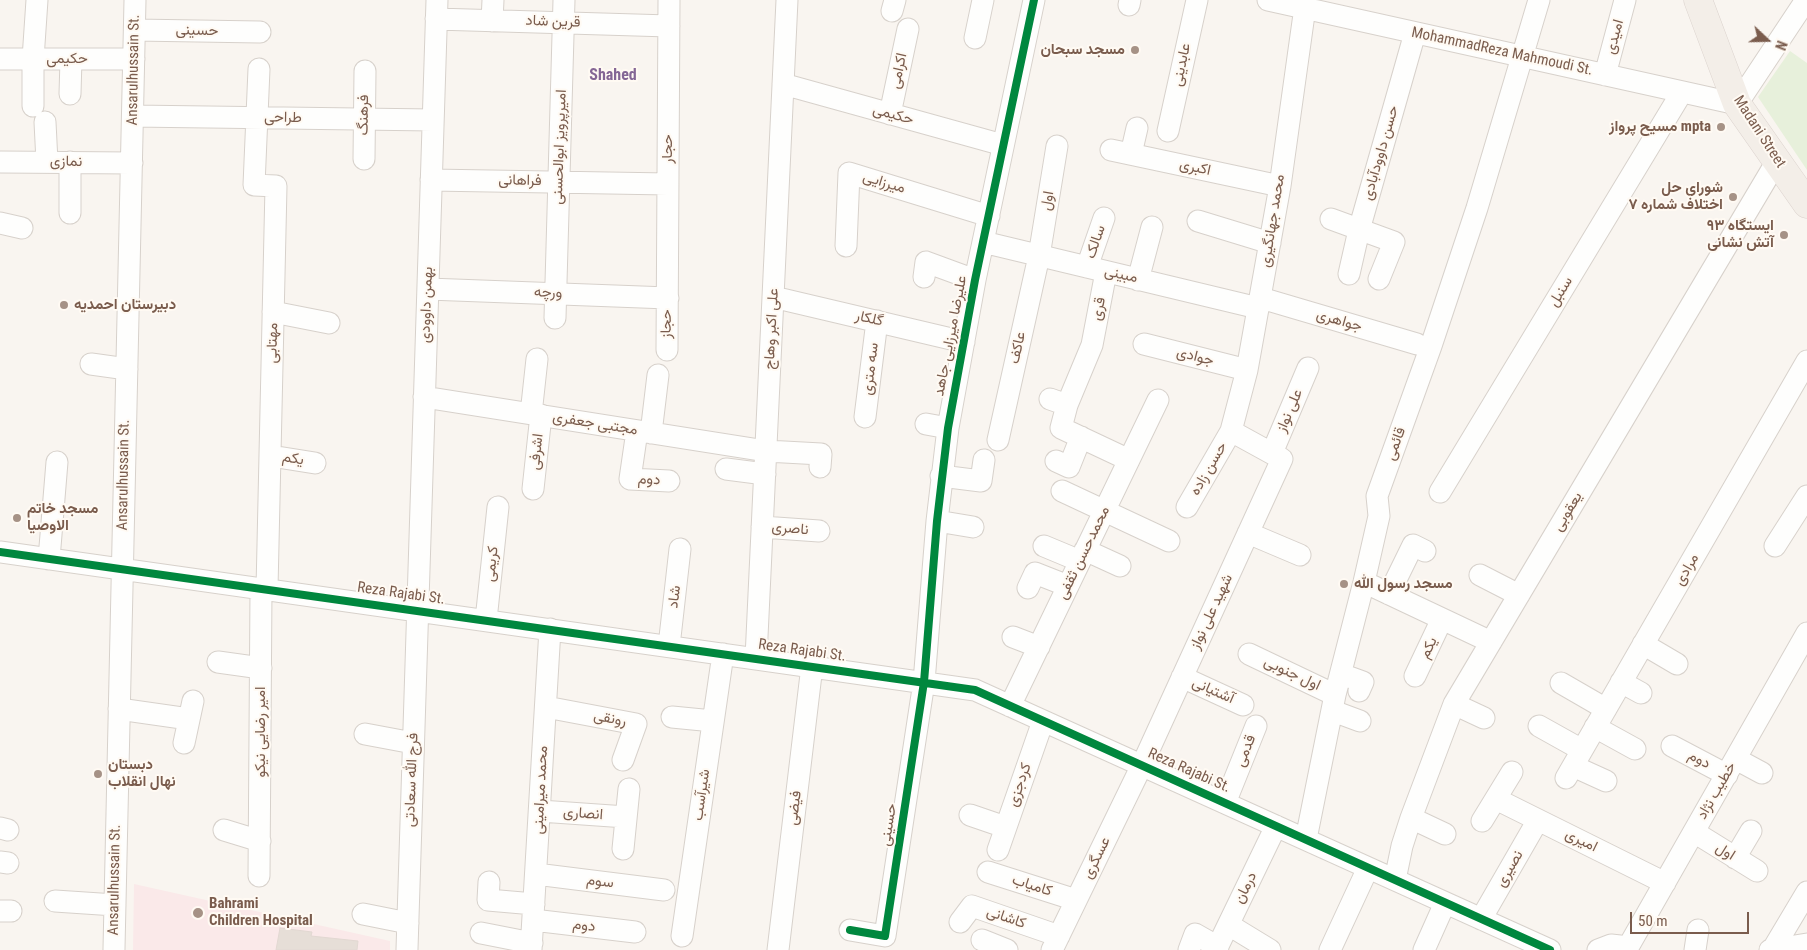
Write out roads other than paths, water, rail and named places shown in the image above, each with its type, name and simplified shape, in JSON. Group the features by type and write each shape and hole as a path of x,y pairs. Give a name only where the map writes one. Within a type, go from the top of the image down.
{"main road":[{"name":"Madani Street","path":"1703,4 1738,104 1807,204"}],"street":[{"path":"37,0 33,59 47,162"},
{"name":"Ansarulhussain St.","path":"114,950 135,0"},
{"name":"امیرپرویز ابوالحسنی","path":"555,318 564,0"},
{"name":"حجار","path":"668,298 669,0"},
{"name":"علی اکبر وهاج","path":"756,658 788,0"},
{"path":"975,38 983,0"},
{"name":"علیرضا میرزایی جاهد","path":"924,682 937,521 948,428 983,242 1034,0"},
{"name":"عابدینی","path":"1168,131 1196,0"},
{"name":"MohammadReza Mahmoudi St.","path":"1268,0 1305,4 1415,33 1738,104"},
{"name":"قائمی","path":"1306,839 1334,703 1379,516 1378,496 1428,356 1477,208 1524,57 1539,0"},
{"name":"امیدی","path":"1605,74 1625,0"},
{"path":"1738,104 1806,0"},
{"name":"محمد جهانگیری","path":"1231,431 1247,370 1260,303 1280,186 1305,4"},
{"name":"قرین شاد","path":"436,10 492,10 563,23 669,26"},
{"name":"بهمن داوودی","path":"417,611 436,10"},
{"name":"اکرامی","path":"890,114 908,29"},
{"name":"حسینی","path":"135,30 260,32"},
{"name":"حسن داوودآبادی","path":"1349,274 1359,230 1415,33"},
{"name":"حکیمی","path":"0,59 134,59"},
{"path":"70,94 71,59"},
{"path":"257,118 259,69"},
{"name":"فرهنگ","path":"364,159 365,71"},
{"name":"حکیمی","path":"783,84 1003,145"},
{"name":"سنبل","path":"1440,492 1682,92"},
{"name":"طراحی","path":"133,116 433,120"},
{"name":"مهتابی","path":"257,118 254,185 276,186 271,456 264,589"},
{"name":"اکبری","path":"1137,128 1121,152 1280,186"},
{"name":"اول","path":"1039,256 1057,146"},
{"name":"یعقوبی","path":"1395,880 1402,846 1411,818 1454,704 1777,161"},
{"name":"نمازی","path":"0,162 132,163"},
{"path":"70,162 70,213"},
{"name":"میرزایی","path":"846,246 849,173 989,216"},
{"name":"فراهانی","path":"431,180 668,184"},
{"name":"سالک","path":"1097,270 1104,218"},
{"path":"1331,219 1394,242 1379,279"},
{"path":"1198,221 1270,242"},
{"path":"0,224 22,228"},
{"path":"1138,280 1152,227"},
{"name":"مبینی","path":"983,242 1138,280 1260,303"},
{"name":"عاکف","path":"998,440 1039,256"},
{"path":"924,276 926,262 976,280"},
{"name":"قری","path":"1081,438 1061,428 1058,402 1092,345 1097,270"},
{"name":"ورچه","path":"428,289 668,298"},
{"name":"گلکار","path":"773,297 964,342"},
{"name":"حجاز","path":"667,350 668,298"},
{"name":"جواهری","path":"1260,303 1417,344"},
{"path":"273,312 329,323"},
{"name":"سه متری","path":"865,418 877,321"},
{"name":"جوادی","path":"1144,344 1247,370"},
{"name":"اشرفی","path":"533,490 537,360"},
{"name":"مرادی","path":"1574,765 1807,361"},
{"path":"91,364 127,370"},
{"name":"علی نواز","path":"1277,456 1308,368"},
{"name":"دوم","path":"658,375 644,432 623,478 669,481"},
{"name":"مجتبی جعفری","path":"424,397 766,451"},
{"name":"محمدحسن ثقفی","path":"1010,706 1158,400"},
{"path":"926,424 948,428"},
{"path":"1231,431 1277,456"},
{"name":"حسن زاده","path":"1187,507 1231,431"},
{"path":"1056,461 1069,467 1081,438 1129,460"},
{"path":"766,451 821,454 820,467"},
{"name":"یکم","path":"271,456 315,463"},
{"name":"شهید علی نواز","path":"1142,765 1248,533 1277,456"},
{"path":"942,476 981,481 984,460"},
{"path":"49,559 57,462"},
{"path":"726,469 765,474"},
{"path":"1062,491 1169,541"},
{"path":"1775,546 1799,526 1807,496"},
{"name":"کریمی","path":"486,620 498,507"},
{"path":"937,521 973,527"},
{"name":"ناصری","path":"762,527 819,531"},
{"path":"1248,533 1300,555"},
{"path":"1389,594 1413,545 1425,552"},
{"path":"1044,546 1120,566"},
{"name":"شاد","path":"669,646 680,549"},
{"name":"Reza Rajabi St.","path":"0,552 975,690 1550,950"},
{"path":"1028,588 1035,573 1068,586"},
{"path":"1480,575 1518,595"},
{"path":"1364,582 1491,642"},
{"name":"امیر رضایی نیکو","path":"260,876 261,668 264,589"},
{"name":"فرج الله سعادتی","path":"407,950 417,611"},
{"name":"یکم","path":"1415,676 1442,619"},
{"name":"محمد میرامینی","path":"531,946 550,629"},
{"name":"خطیب نژاد","path":"1628,950 1807,633"},
{"path":"1013,637 1039,647"},
{"path":"1643,644 1677,664"},
{"name":"شیرآسب","path":"682,936 722,654"},
{"name":"اول جنوبی","path":"1249,654 1334,703 1360,721"},
{"path":"218,662 261,668"},
{"name":"فیضی","path":"778,950 812,666"},
{"path":"1341,674 1363,682 1360,691"},
{"name":"آشتیانی","path":"1182,677 1244,705"},
{"name":"حسینی","path":"850,930 885,936 924,682"},
{"path":"1621,682 1641,693"},
{"path":"1561,683 1606,709"},
{"path":"1454,704 1484,718"},
{"name":"رونقی","path":"546,707 636,724 623,760"},
{"path":"119,709 191,710 184,743"},
{"path":"672,717 713,721"},
{"name":"کردجزی","path":"998,850 1043,721"},
{"name":"قدمی","path":"1225,803 1256,726"},
{"path":"1539,726 1574,765 1606,782"},
{"path":"1596,727 1635,749"},
{"path":"365,734 413,743"},
{"name":"دوم","path":"1672,746 1731,767 1762,773"},
{"name":"عسگری","path":"1056,943 1142,765"},
{"path":"1482,821 1512,772"},
{"path":"623,849 629,789"},
{"name":"امیری","path":"1496,799 1665,883"},
{"name":"انصاری","path":"540,811 626,817"},
{"path":"970,815 1005,828"},
{"path":"1411,818 1445,834"},
{"name":"نصیری","path":"1481,919 1538,820"},
{"name":"درمان","path":"1217,948 1276,826"},
{"path":"224,830 260,841"},
{"path":"1735,858 1751,831"},
{"name":"اول","path":"1694,832 1757,871"},
{"path":"1330,950 1368,868"},
{"name":"کامیاب","path":"988,872 1076,900"},
{"name":"سوم","path":"536,874 664,890"},
{"name":"دوم","path":"489,882 488,900 534,912 635,932"},
{"path":"1771,950 1807,892"},
{"path":"55,901 115,904"},
{"path":"1424,950 1446,903"},
{"name":"کاشانی","path":"960,922 972,906 1056,943"},
{"path":"363,914 408,923"},
{"path":"1228,925 1270,950"},
{"path":"481,933 531,946"},
{"path":"1189,950 1195,934 1217,948"},
{"path":"982,940 1007,950"},
{"path":"1771,950 1807,944"},
{"path":"1598,950 1611,945 1620,946 1628,950"}],"place":[{"name":"مسجد سبحان","path":"1135,50"},
{"name":"مسیح پرواز mpta","path":"1721,127"},
{"name":"شورای حل اختلاف شماره ۷","path":"1733,197"},
{"name":"ایستگاه ۹۳ آتش نشانی","path":"1784,235"},
{"name":"دبیرستان احمدیه","path":"64,305"},
{"name":"مسجد خاتم الاوصیا","path":"17,518"},
{"name":"مسجد رسول الله","path":"1344,584"},
{"name":"دبستان نهال انقلاب","path":"98,774"},
{"name":"Bahrami ‌ Children Hospital","path":"198,913"}],"district":[{"name":"Shahed","path":"613,76"}]}
